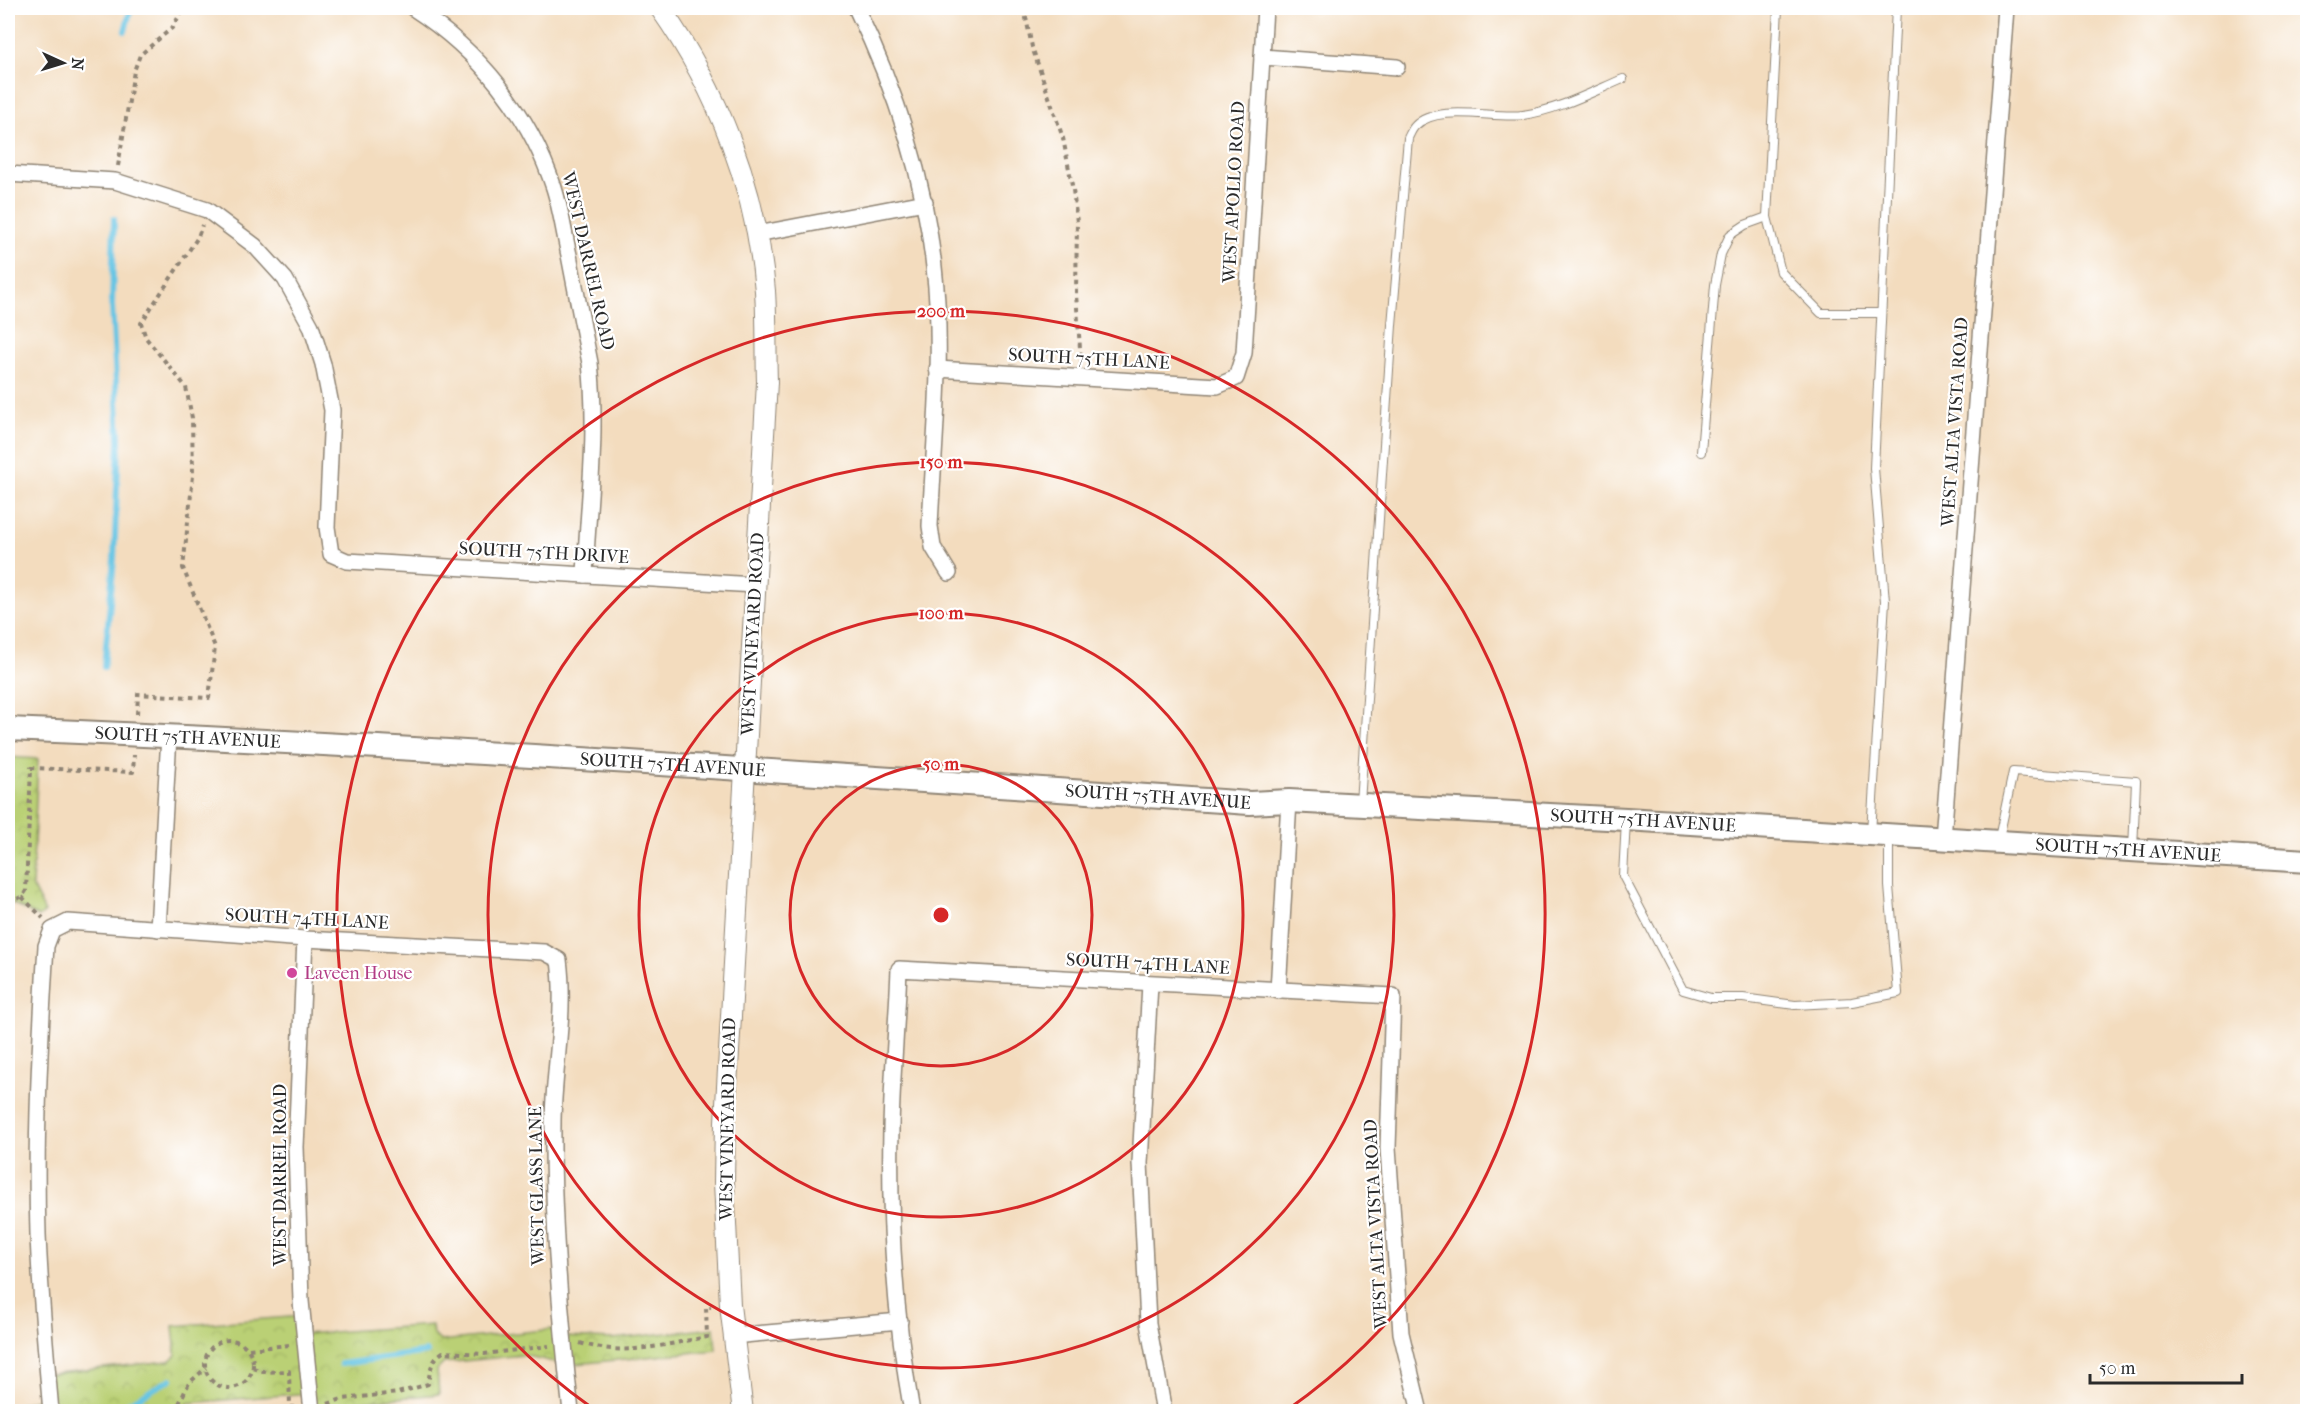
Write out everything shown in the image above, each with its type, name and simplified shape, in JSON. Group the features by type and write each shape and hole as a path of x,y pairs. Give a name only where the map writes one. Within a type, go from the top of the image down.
{"main road":[{"name":"SOUTH 75TH AVENUE","path":"8,729 169,736 746,770 1250,803 1289,801 1626,819 2307,861"}],"street":[{"name":"WEST DARREL ROAD","path":"413,8 441,26 494,78 522,117 542,156 555,190 590,363 593,390 594,421 585,575"},
{"name":"WEST VINEYARD ROAD","path":"660,8 679,34 720,114 746,187 757,234 765,291 767,382 725,1122 724,1182 730,1305 743,1412"},
{"path":"856,8 874,44 894,96 909,139 925,202 934,268 937,369 930,526 933,547 949,573"},
{"name":"WEST APOLLO ROAD","path":"1236,378 1244,353 1265,8"},
{"name":"WEST ALTA VISTA ROAD","path":"1943,839 2006,8"},
{"path":"1262,57 1397,67"},
{"path":"8,174 115,181 207,210"},
{"path":"757,234 925,202"},
{"name":"SOUTH 75TH DRIVE","path":"207,210 255,246 285,279 311,326 323,364 333,410 327,526 332,555 347,561 755,585"},
{"name":"SOUTH 75TH LANE","path":"937,369 1217,386 1236,378"},
{"path":"158,929 169,736"},
{"path":"1278,991 1289,801"},
{"name":"SOUTH 74TH LANE","path":"52,930 68,922 305,939 544,952 559,960"},
{"path":"51,1412 41,1296 38,1220 39,1057 46,946 52,930"},
{"name":"WEST DARREL ROAD","path":"305,939 296,1148 304,1343 312,1409"},
{"name":"WEST GLASS LANE","path":"559,960 562,983 553,1119 558,1285 572,1412"},
{"name":"SOUTH 74TH LANE","path":"900,1321 891,1184 891,1126 899,969 1394,996"},
{"path":"1150,984 1140,1163 1148,1323 1164,1412"},
{"name":"WEST ALTA VISTA ROAD","path":"1394,996 1388,1148 1401,1334 1420,1412"},
{"path":"734,1336 900,1321 912,1412"}],"lane":[{"path":"1778,8 1767,217 1781,273 1821,313 1881,313"},
{"path":"1626,819 1623,876 1683,990 1711,998 1743,998 1795,1005 1852,1002 1898,993 1889,886 1880,835 1885,601 1874,468 1896,8"},
{"path":"1359,805 1400,218 1408,138 1415,126 1426,118 1443,114 1523,115 1556,106 1623,79"},
{"path":"1701,452 1715,285 1721,254 1730,235 1744,225 1767,217"},
{"path":"1998,843 2013,772 2136,781 2133,851"}],"path":[{"path":"115,181 134,71 140,55 172,28 183,8"},
{"path":"1024,8 1032,47 1063,138 1073,190 1077,222 1076,294 1081,351 1080,378"},
{"path":"8,898 16,900 26,891 31,768 133,772 138,694 209,698 214,647 183,568 193,476 192,418 186,387 146,338 141,323 198,237 207,210"},
{"path":"22,897 39,913 52,930"},
{"path":"253,1368 266,1372 289,1371 290,1407 312,1409 342,1399 398,1394 428,1384 430,1369 435,1358 443,1352 484,1354 578,1342 600,1349 630,1351 706,1337 706,1307 730,1305"},
{"path":"228,1339 240,1342 249,1349 253,1368 248,1379 241,1385 228,1388 218,1385 211,1379 206,1368 206,1359 209,1351 219,1341 228,1339"},
{"path":"249,1349 304,1343"},
{"path":"175,1412 189,1383 206,1368"}],"green space":[{"path":"8,757 38,759 32,886 45,912 39,917 8,901"},
{"path":"303,1316 304,1334 432,1325 433,1335 441,1341 563,1328 564,1337 613,1339 714,1328 716,1350 566,1365 524,1355 444,1363 437,1370 439,1394 358,1402 314,1411 309,1393 188,1403 183,1411 8,1412 8,1408 44,1397 40,1375 169,1361 176,1355 173,1326"}],"waterway":[{"path":"125,31 131,8"},
{"path":"104,667 114,559 119,441 112,305 114,219"},
{"path":"341,1364 427,1352"},
{"path":"113,1412 171,1379"}],"place":[{"name":"Laveen House","path":"292,973"}]}
